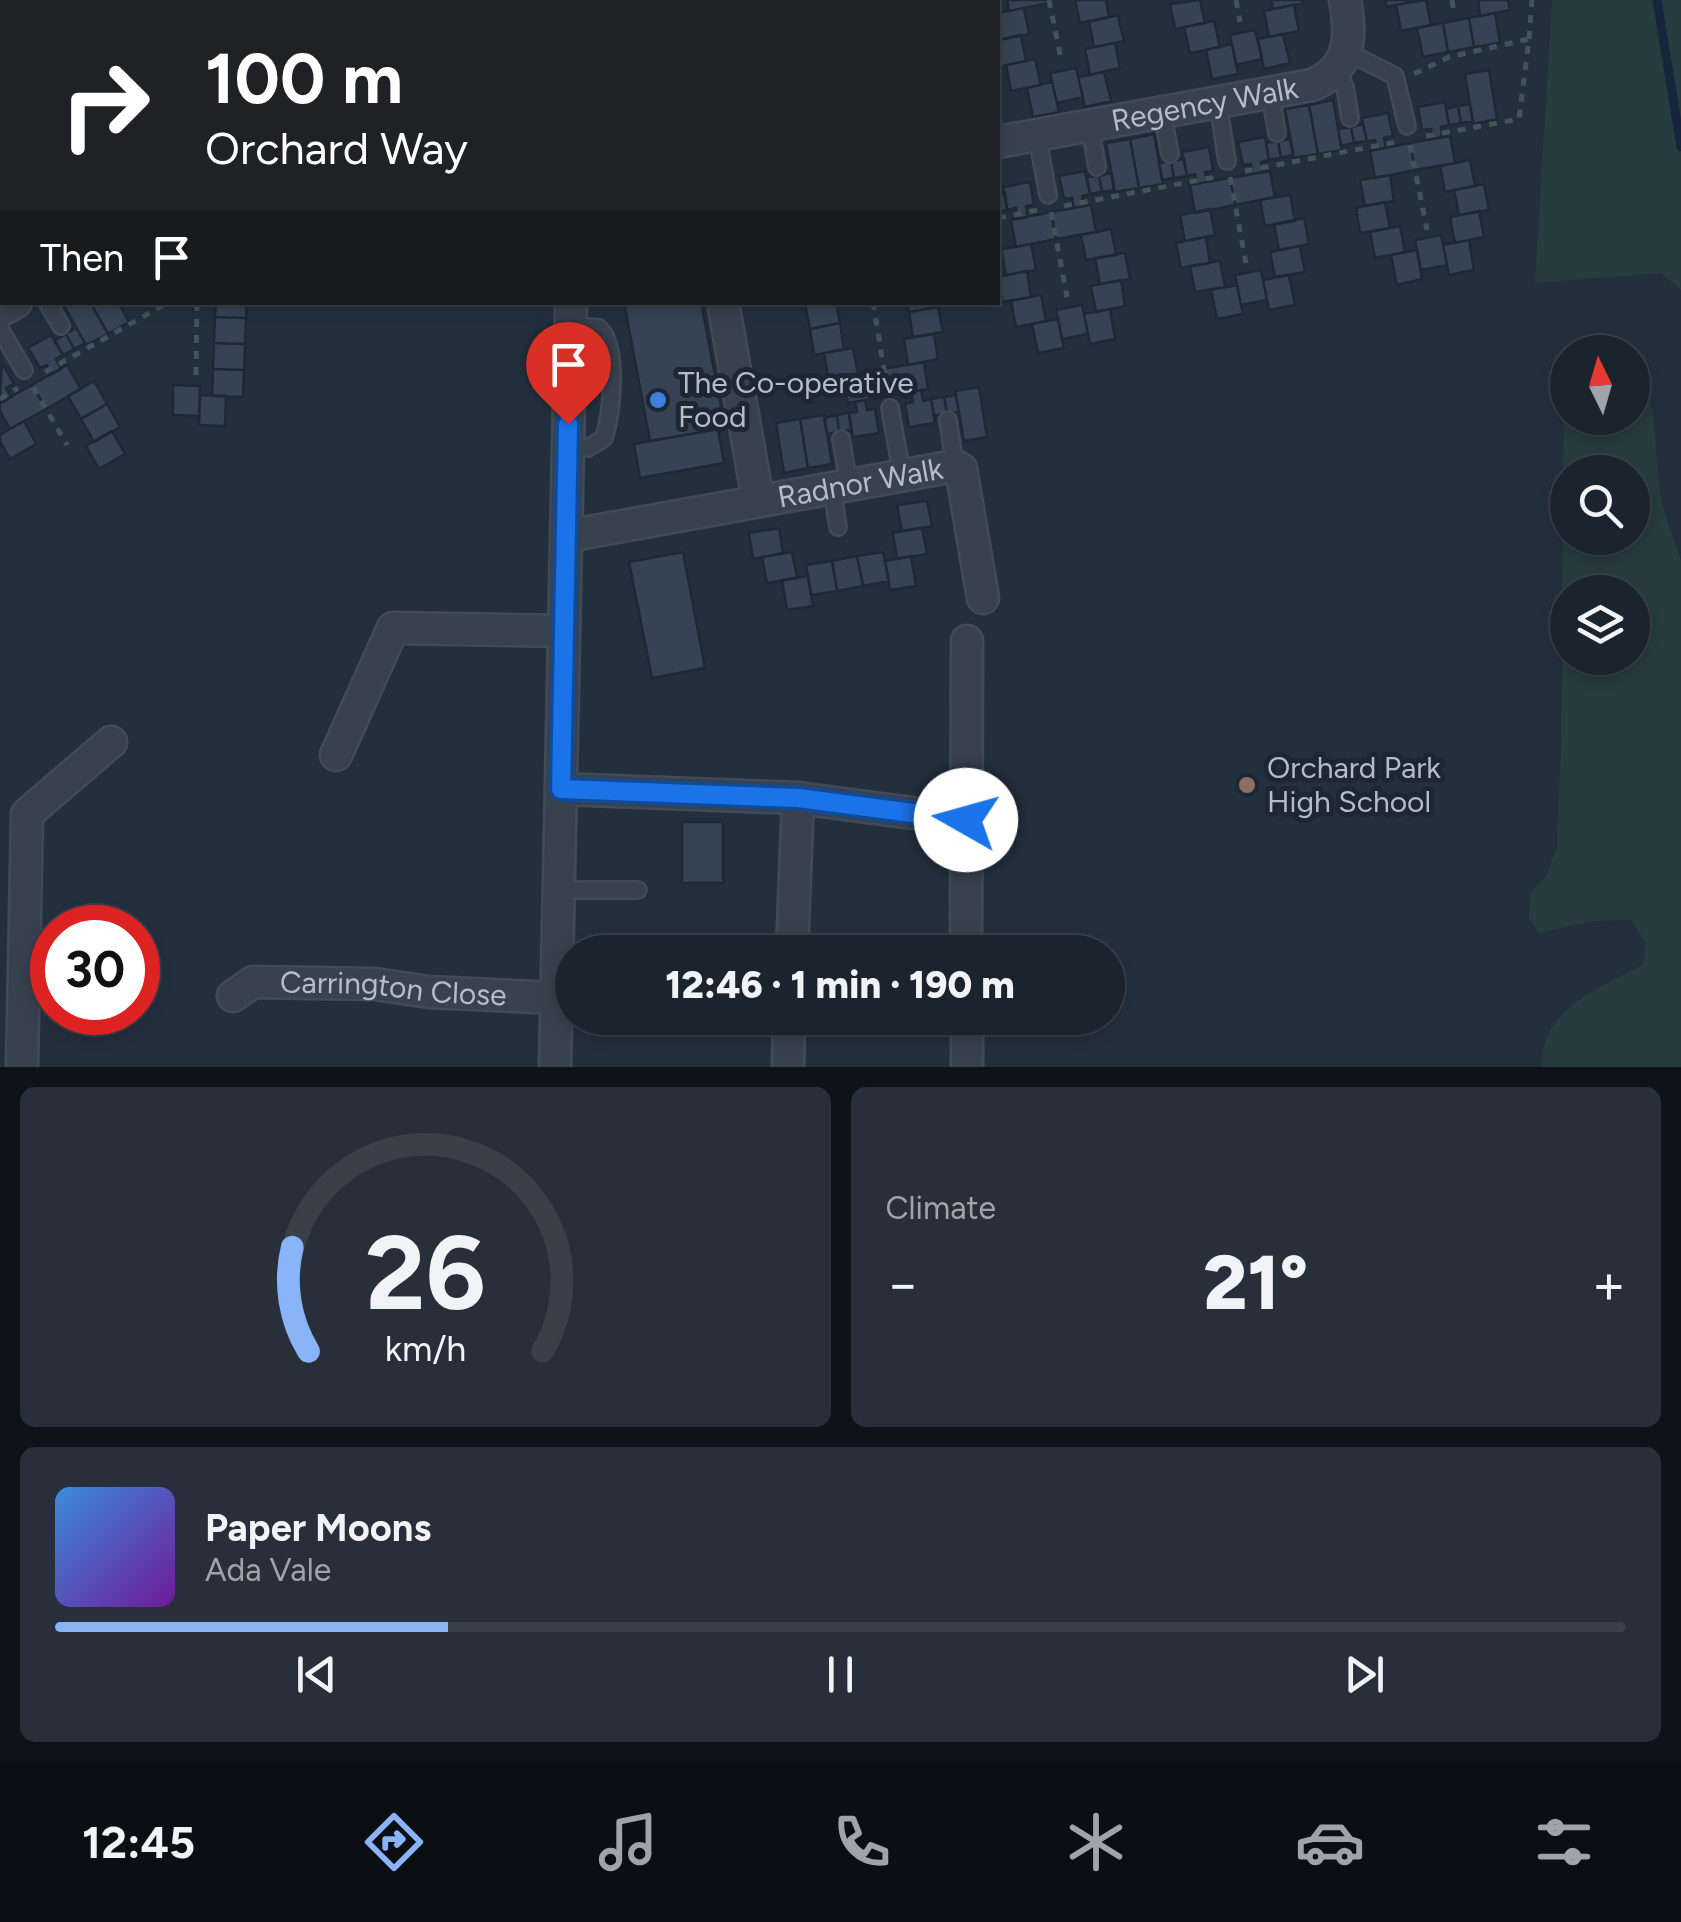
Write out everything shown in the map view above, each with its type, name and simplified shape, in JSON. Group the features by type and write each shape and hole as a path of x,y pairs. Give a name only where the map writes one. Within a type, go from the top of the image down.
{"street":[{"path":"1342,61 1349,32 1345,0"},
{"name":"Regency Walk","path":"1000,142 1312,85 1342,61"},
{"name":"Radnor Walk","path":"723,305 758,500"},
{"path":"557,935 571,314"},
{"path":"958,468 984,598"},
{"name":"Radnor Walk","path":"567,536 958,468"},
{"path":"336,755 393,628 564,631"},
{"path":"966,935 967,641"},
{"path":"22,1067 27,814 111,742"},
{"path":"561,789 798,798 966,820"},
{"path":"793,935 798,798"},
{"name":"Carrington Close","path":"233,996 252,982 375,984 429,992 555,998"},
{"path":"555,1035 555,1067"},
{"path":"788,1067 789,1035"},
{"path":"966,1035 967,1067"}],"lane":[{"path":"1350,118 1342,61 1389,71 1398,82 1407,126"},
{"path":"1270,92 1277,133"},
{"path":"1218,102 1229,170"},
{"path":"1162,112 1170,154"},
{"path":"1090,126 1097,168"},
{"path":"1037,135 1048,195"},
{"path":"49,305 60,326"},
{"path":"568,448 588,448 604,438 610,407 611,346 607,335 571,314"},
{"path":"0,329 27,375"},
{"path":"889,402 902,475"},
{"path":"948,420 958,468"},
{"path":"838,527 840,439"},
{"path":"558,890 638,890"}],"path":[{"path":"1048,0 1061,59"},
{"path":"1236,0 1240,22"},
{"path":"1452,0 1454,13"},
{"path":"1000,218 1519,119 1532,0"},
{"path":"1398,82 1449,57 1528,39"},
{"path":"1410,143 1426,230"},
{"path":"1229,170 1246,262"},
{"path":"1051,212 1067,297"},
{"path":"152,305 156,310"},
{"path":"40,375 164,305"},
{"path":"196,375 197,305"},
{"path":"873,305 889,402"},
{"path":"0,399 27,375"},
{"path":"46,409 67,445"}],"green space":[{"path":"1552,0 1681,0 1681,290 1661,273 1535,283"},
{"path":"1650,403 1660,493 1681,561 1681,1067 1542,1067 1544,1047 1562,1015 1592,992 1643,965 1646,943 1631,920 1592,921 1539,933 1529,918 1530,893 1546,876 1557,846 1562,675 1650,675 1650,575 1562,575 1563,555 1650,555 1650,455 1564,455 1564,435 1650,435"}],"building":[{"path":"1007,0 1049,0 1049,3 1009,11"},
{"path":"1075,0 1106,0 1109,17 1080,23"},
{"path":"1200,0 1205,23 1175,29 1170,4"},
{"path":"1271,0 1302,0 1303,3 1273,9"},
{"path":"1385,0 1416,0 1416,1 1387,7"},
{"path":"1426,0 1431,25 1401,31 1396,5"},
{"path":"1478,0 1508,0 1510,10 1480,16"},
{"path":"1294,5 1299,31 1269,37 1264,11"},
{"path":"1024,8 1029,34 1000,40 1000,13"},
{"path":"1495,13 1500,43 1474,47 1469,18"},
{"path":"1118,15 1124,41 1094,47 1089,22"},
{"path":"1469,18 1474,47 1448,52 1443,23"},
{"path":"1214,21 1220,47 1190,53 1184,27"},
{"path":"1443,23 1448,52 1423,57 1417,28"},
{"path":"1255,30 1262,59 1236,65 1230,35"},
{"path":"1283,34 1290,63 1264,69 1258,39"},
{"path":"1021,35 1026,61 1000,67 1000,40"},
{"path":"1115,43 1120,68 1090,75 1085,49"},
{"path":"1232,44 1238,74 1212,79 1206,50"},
{"path":"1035,59 1041,85 1011,91 1006,65"},
{"path":"1076,68 1083,97 1057,103 1050,73"},
{"path":"1489,70 1497,119 1473,124 1465,74"},
{"path":"1104,72 1111,101 1085,107 1078,77"},
{"path":"1052,82 1059,112 1033,117 1027,88"},
{"path":"1333,100 1342,150 1318,154 1309,105"},
{"path":"1445,102 1449,125 1441,127 1442,137 1433,139 1431,129 1422,130 1418,107"},
{"path":"1470,104 1473,121 1461,123 1458,106"},
{"path":"1309,105 1318,154 1294,158 1285,109"},
{"path":"1458,106 1461,123 1449,125 1446,109"},
{"path":"1388,113 1393,136 1384,138 1386,148 1377,149 1375,140 1367,141 1362,118"},
{"path":"1363,124 1367,141 1354,143 1351,127"},
{"path":"1351,127 1354,143 1341,146 1338,129"},
{"path":"1154,134 1163,184 1139,188 1130,139"},
{"path":"1450,136 1455,163 1415,170 1410,143"},
{"path":"1265,137 1269,160 1261,162 1263,172 1253,174 1251,164 1243,165 1238,142"},
{"path":"1130,139 1139,188 1115,192 1106,143"},
{"path":"1290,139 1293,155 1281,158 1278,141"},
{"path":"1278,141 1281,158 1269,160 1266,143"},
{"path":"1410,143 1415,170 1375,178 1370,151"},
{"path":"1209,147 1213,171 1205,172 1207,182 1197,184 1195,174 1187,176 1182,152"},
{"path":"1184,159 1187,176 1174,178 1171,161"},
{"path":"1470,160 1475,186 1445,192 1440,166"},
{"path":"1171,161 1174,178 1162,180 1159,163"},
{"path":"1085,171 1090,194 1082,196 1083,206 1074,208 1072,198 1064,199 1059,176"},
{"path":"1270,171 1275,197 1235,205 1230,178"},
{"path":"1111,173 1114,190 1102,192 1099,176"},
{"path":"1390,175 1394,201 1365,206 1360,180"},
{"path":"1099,176 1102,192 1090,194 1087,177"},
{"path":"1230,178 1235,205 1195,213 1190,185"},
{"path":"1030,182 1034,205 1026,206 1027,217 1018,219 1016,208 1007,210 1003,187"},
{"path":"1484,184 1489,210 1459,215 1454,190"},
{"path":"1005,193 1007,210 1000,212 1000,194"},
{"path":"1290,195 1295,221 1265,226 1260,200"},
{"path":"1385,202 1390,228 1360,233 1356,208"},
{"path":"1091,205 1096,232 1056,239 1051,212"},
{"path":"1210,209 1215,235 1185,241 1180,215"},
{"path":"1479,211 1484,237 1455,243 1450,217"},
{"path":"1051,212 1056,239 1016,247 1011,220"},
{"path":"1304,218 1309,244 1279,250 1274,224"},
{"path":"1400,226 1405,252 1375,258 1370,232"},
{"path":"1111,229 1116,255 1086,260 1081,235"},
{"path":"1441,235 1447,265 1421,270 1415,240"},
{"path":"1206,237 1210,263 1181,268 1176,243"},
{"path":"1469,240 1474,270 1449,275 1443,245"},
{"path":"1031,244 1036,270 1006,275 1001,249"},
{"path":"1300,246 1305,272 1275,277 1270,252"},
{"path":"1417,250 1422,279 1397,285 1391,255"},
{"path":"1125,253 1130,279 1100,284 1095,258"},
{"path":"1220,261 1225,287 1195,292 1190,266"},
{"path":"1261,270 1267,300 1241,305 1235,275"},
{"path":"1027,271 1031,297 1002,302 1000,277"},
{"path":"1289,275 1295,305 1269,310 1263,280"},
{"path":"1121,280 1125,306 1096,312 1091,286"},
{"path":"1237,285 1243,314 1217,319 1211,290"},
{"path":"1041,295 1046,321 1016,327 1011,301"},
{"path":"64,305 92,305 108,334 86,345"},
{"path":"92,305 120,305 129,322 108,334"},
{"path":"216,305 246,305 246,318 215,317"},
{"path":"625,305 702,305 725,428 650,441"},
{"path":"805,305 837,305 840,323 810,329"},
{"path":"908,305 938,305 938,307 909,312"},
{"path":"1082,305 1088,334 1062,339 1056,310"},
{"path":"938,307 943,332 913,337 909,312"},
{"path":"1110,309 1115,339 1090,344 1084,314"},
{"path":"215,317 246,318 245,344 214,343"},
{"path":"1058,319 1064,348 1038,353 1032,324"},
{"path":"840,323 844,349 814,355 810,329"},
{"path":"76,328 85,343 74,349 66,334"},
{"path":"66,334 74,349 63,355 55,340"},
{"path":"934,334 938,359 908,365 904,339"},
{"path":"51,335 63,355 56,359 61,369 52,374 47,365 40,368 28,348"},
{"path":"214,343 245,344 244,370 213,369"},
{"path":"853,348 858,374 828,378 824,353"},
{"path":"924,362 928,389 888,396 883,369"},
{"path":"2,363 14,384 6,388 11,397 3,402 0,397"},
{"path":"67,365 81,389 46,409 32,385"},
{"path":"213,369 244,370 243,397 212,396"},
{"path":"883,369 888,396 848,403 843,376"},
{"path":"94,381 107,404 81,419 68,396"},
{"path":"32,385 46,409 10,429 0,403"},
{"path":"173,385 200,386 199,416 173,415"},
{"path":"979,387 987,437 964,441 955,391"},
{"path":"921,390 923,401 931,399 935,423 909,427 905,404 913,402 911,392"},
{"path":"200,395 226,396 225,426 199,425"},
{"path":"956,395 959,412 947,413 944,397"},
{"path":"944,397 947,413 934,416 931,399"},
{"path":"865,400 867,410 875,409 879,433 853,437 849,413 857,412 855,402"},
{"path":"107,404 120,427 94,442 81,419"},
{"path":"849,413 851,430 839,432 837,415"},
{"path":"824,415 832,464 808,468 800,419"},
{"path":"837,415 839,432 827,434 824,418"},
{"path":"800,419 808,468 784,473 776,423"},
{"path":"24,421 36,444 10,459 0,435"},
{"path":"718,429 724,463 640,478 634,444"},
{"path":"112,431 125,454 99,469 86,446"},
{"path":"927,501 932,526 902,531 897,505"},
{"path":"779,528 783,553 753,559 749,533"},
{"path":"922,528 927,554 897,559 893,533"},
{"path":"683,552 705,668 652,678 629,562"},
{"path":"792,552 797,578 767,583 762,557"},
{"path":"883,552 889,581 863,586 857,556"},
{"path":"857,556 863,586 837,591 832,561"},
{"path":"911,556 916,586 890,590 885,561"},
{"path":"832,561 837,591 811,595 806,565"},
{"path":"808,576 813,606 787,610 782,580"},
{"path":"682,822 723,822 723,883 682,883"}],"waterway":[{"path":"1657,0 1681,147"}],"place":[{"name":"The Co-operative Food","path":"658,400"},
{"name":"Orchard Park High School","path":"1247,785"}],"route":[{"path":"568,424 561,789 798,798 966,820"}]}
